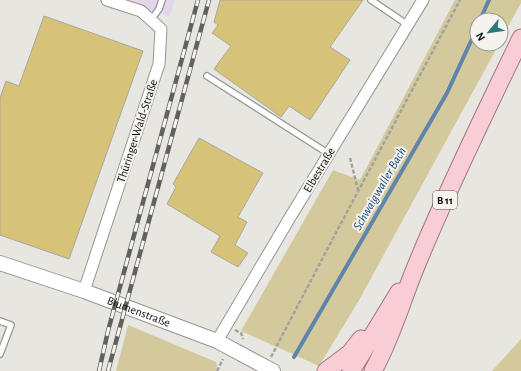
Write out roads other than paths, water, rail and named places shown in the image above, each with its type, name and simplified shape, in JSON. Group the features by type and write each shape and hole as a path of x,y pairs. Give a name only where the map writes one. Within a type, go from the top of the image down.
{"main road":[{"name":"B 11","path":"373,371 384,352 419,259 521,38"},
{"name":"B 11","path":"351,371 419,259"},
{"path":"326,371 350,353 368,329 381,320"}],"street":[{"name":"Thüringer-Wald-Straße","path":"84,291 159,64 161,29 141,12 107,0"},
{"name":"Elbestraße","path":"217,341 328,154 423,0"},
{"name":"Blumenstraße","path":"0,263 84,291 217,341 270,369"}],"lane":[{"path":"151,20 159,9 162,0"},
{"path":"371,0 408,25"},
{"path":"207,76 328,154"},
{"path":"0,321 11,325 0,354"}],"waterway":[{"name":"Schwaigwaller Bach","path":"484,12 489,0"},
{"name":"Schwaigwaller Bach","path":"294,357 447,93 469,45"}],"railway":[{"path":"99,371 108,331 198,0"},
{"path":"108,371 209,0"}]}
